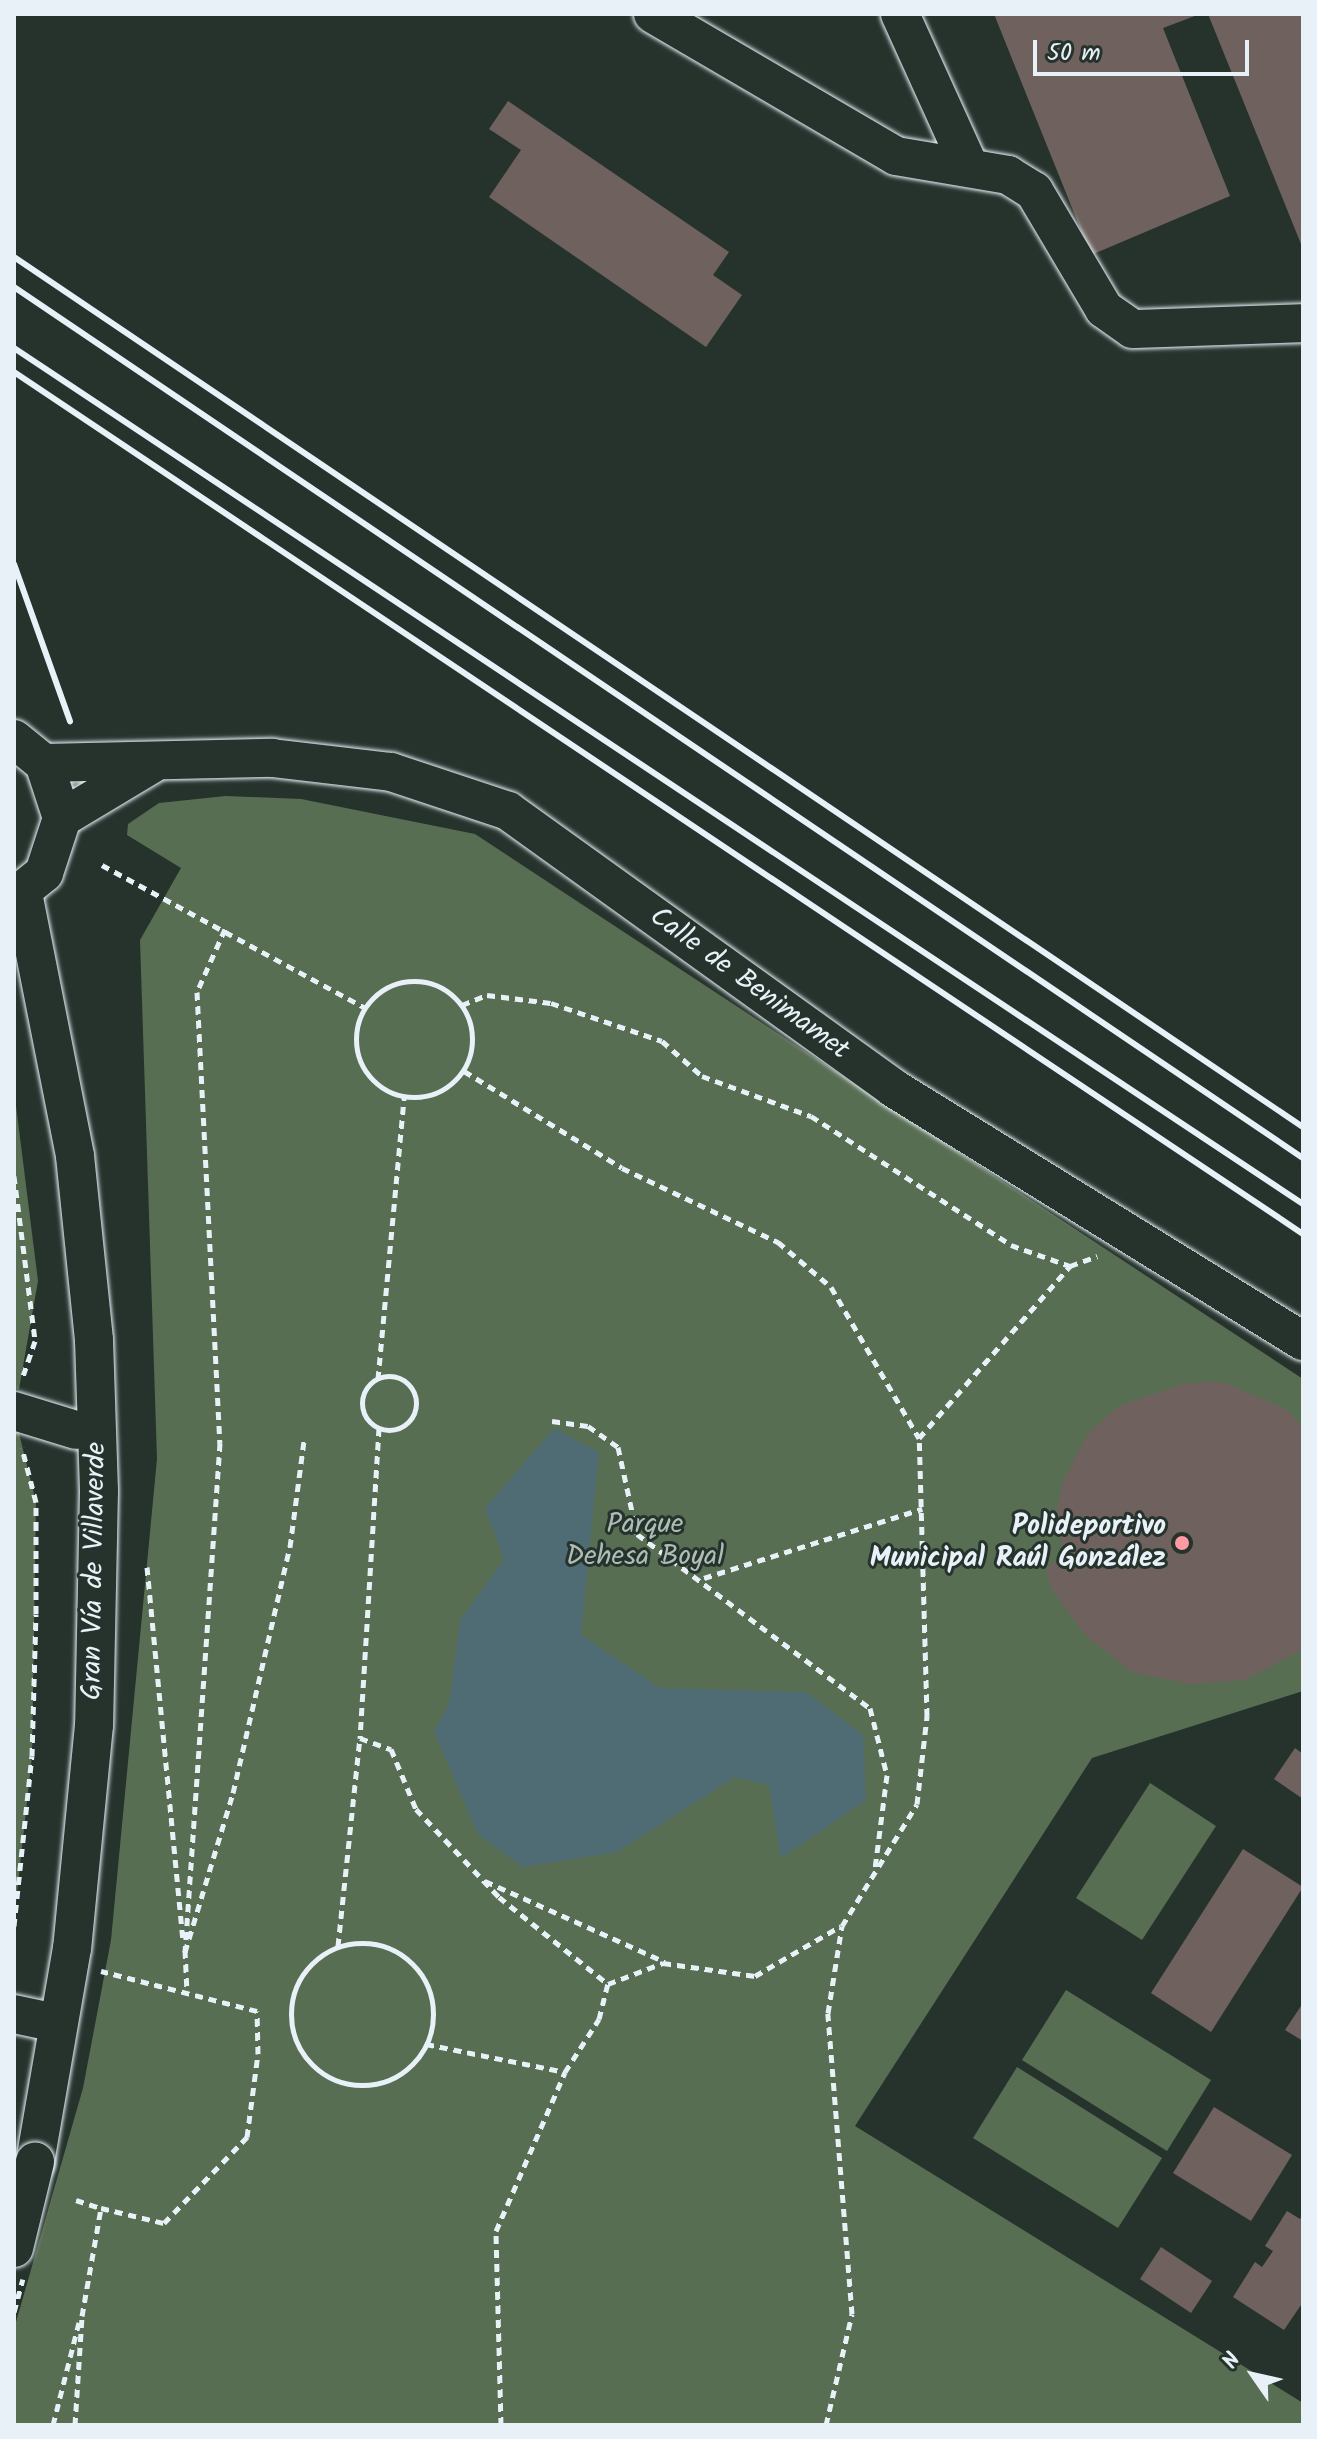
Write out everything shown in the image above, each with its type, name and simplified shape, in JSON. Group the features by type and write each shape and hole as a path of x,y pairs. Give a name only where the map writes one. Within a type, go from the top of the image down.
{"street":[{"path":"653,14 896,156 1008,175 1034,191 1104,309 1133,329 1303,323"},
{"path":"900,14 969,166"},
{"path":"14,739 44,763 62,818 44,873 18,895"},
{"name":"Calle de Benimamet","path":"44,763 152,764 272,758 391,772 508,811 893,1088 1303,1341"},
{"name":"Calle de Benimamet","path":"62,818 152,764"},
{"name":"Gran Vía de Villaverde","path":"18,895 75,1156 94,1340 99,1491 94,1725 79,1884 21,2160"},
{"name":"Gran Vía de Villaverde","path":"14,971 55,1155 76,1430 72,1723 56,1945 28,2017 14,2248"},
{"path":"17,1411 76,1430"}],"path":[{"path":"102,865 225,929 365,1008"},
{"path":"185,1952 220,1443 197,992 225,929"},
{"path":"413,980 449,991 462,1005 473,1038 464,1071 438,1093 404,1097 371,1079 360,1063 357,1025 365,1008 377,994 413,980"},
{"path":"462,1005 487,995 551,1003 662,1041 702,1076 811,1116 1011,1245 1070,1266"},
{"path":"464,1071 622,1168 778,1242 831,1287 919,1438 927,1716 917,1804 842,1926 828,2013 852,2314 826,2425"},
{"path":"338,1946 360,1738 379,1428 363,1409 378,1379 404,1097"},
{"path":"14,1176 35,1341 17,1411 36,1502 32,1756 14,1926"},
{"path":"919,1438 1070,1266 1097,1256"},
{"path":"378,1379 403,1380 416,1402 405,1425 379,1428"},
{"path":"552,1421 588,1426 618,1447 637,1534 703,1578 870,1708 887,1775 874,1874"},
{"path":"185,1952 233,1793 290,1547 304,1440"},
{"path":"703,1578 922,1509"},
{"path":"147,1567 187,1993"},
{"path":"360,1738 391,1749 416,1809 483,1880 608,1984"},
{"path":"483,1880 670,1964 755,1976 842,1926"},
{"path":"338,1946 386,1946 422,1975 433,2021 426,2044 404,2070 372,2085 338,2080 309,2062 290,2019 292,1996 318,1958 338,1946"},
{"path":"608,1984 670,1964"},
{"path":"76,2200 164,2223 247,2137 257,2011 101,1971"},
{"path":"501,2425 496,2231 565,2072 599,2019 608,1984"},
{"path":"426,2044 565,2072"},
{"path":"53,2425 86,2294 101,2208"},
{"path":"75,2425 86,2294"}],"green space":[{"name":"Parque Dehesa Boyal","path":"226,796 301,799 475,834 1303,1379 1303,1691 1092,1758 855,2126 1303,2403 1303,2425 14,2425 14,2329 83,2088 111,1940 157,1459 140,940 181,868 127,835 128,824 159,803"},
{"path":"14,1090 38,1281 19,1389 14,1388"},
{"path":"14,1413 36,1502 32,1756 14,1921"},
{"path":"1150,1783 1216,1826 1142,1940 1076,1898"},
{"path":"1066,1990 1211,2080 1167,2151 1022,2060"},
{"path":"1017,2067 1162,2158 1118,2228 973,2138"}],"water":[{"path":"555,1428 599,1453 581,1635 660,1688 806,1692 863,1735 866,1800 781,1858 769,1785 735,1777 617,1852 523,1867 478,1834 434,1732 449,1703 460,1621 504,1559 485,1508"}],"building":[{"path":"994,14 1200,14 1163,28 1230,196 1091,255"},
{"path":"1208,14 1303,14 1303,249"},
{"path":"508,101 729,252 713,275 742,295 706,347 489,197 521,150 489,129"},
{"name":"Polideportivo Municipal Raúl González","path":"1223,1382 1286,1409 1303,1427 1303,1649 1245,1680 1189,1684 1132,1672 1085,1635 1051,1588 1046,1568 1063,1557 1057,1508 1063,1481 1089,1432 1119,1406 1185,1383"},
{"path":"1295,1748 1303,1754 1303,1799 1274,1779"},
{"path":"1243,1849 1303,1887 1211,2032 1151,1993"},
{"path":"1303,2003 1303,2041 1285,2030"},
{"path":"1214,2107 1292,2155 1251,2221 1173,2173"},
{"path":"1287,2211 1300,2219 1303,2213 1303,2302 1284,2330 1233,2297 1255,2262 1262,2267 1273,2251 1265,2246"},
{"path":"1161,2247 1212,2281 1191,2313 1140,2279"}],"railway":[{"path":"14,257 1303,1127"},
{"path":"14,287 1303,1158"},
{"path":"14,348 1303,1204"},
{"path":"14,372 1303,1234"},
{"path":"14,564 70,721"}],"place":[{"name":"Polideportivo Municipal Raúl González","path":"1182,1543"}]}
